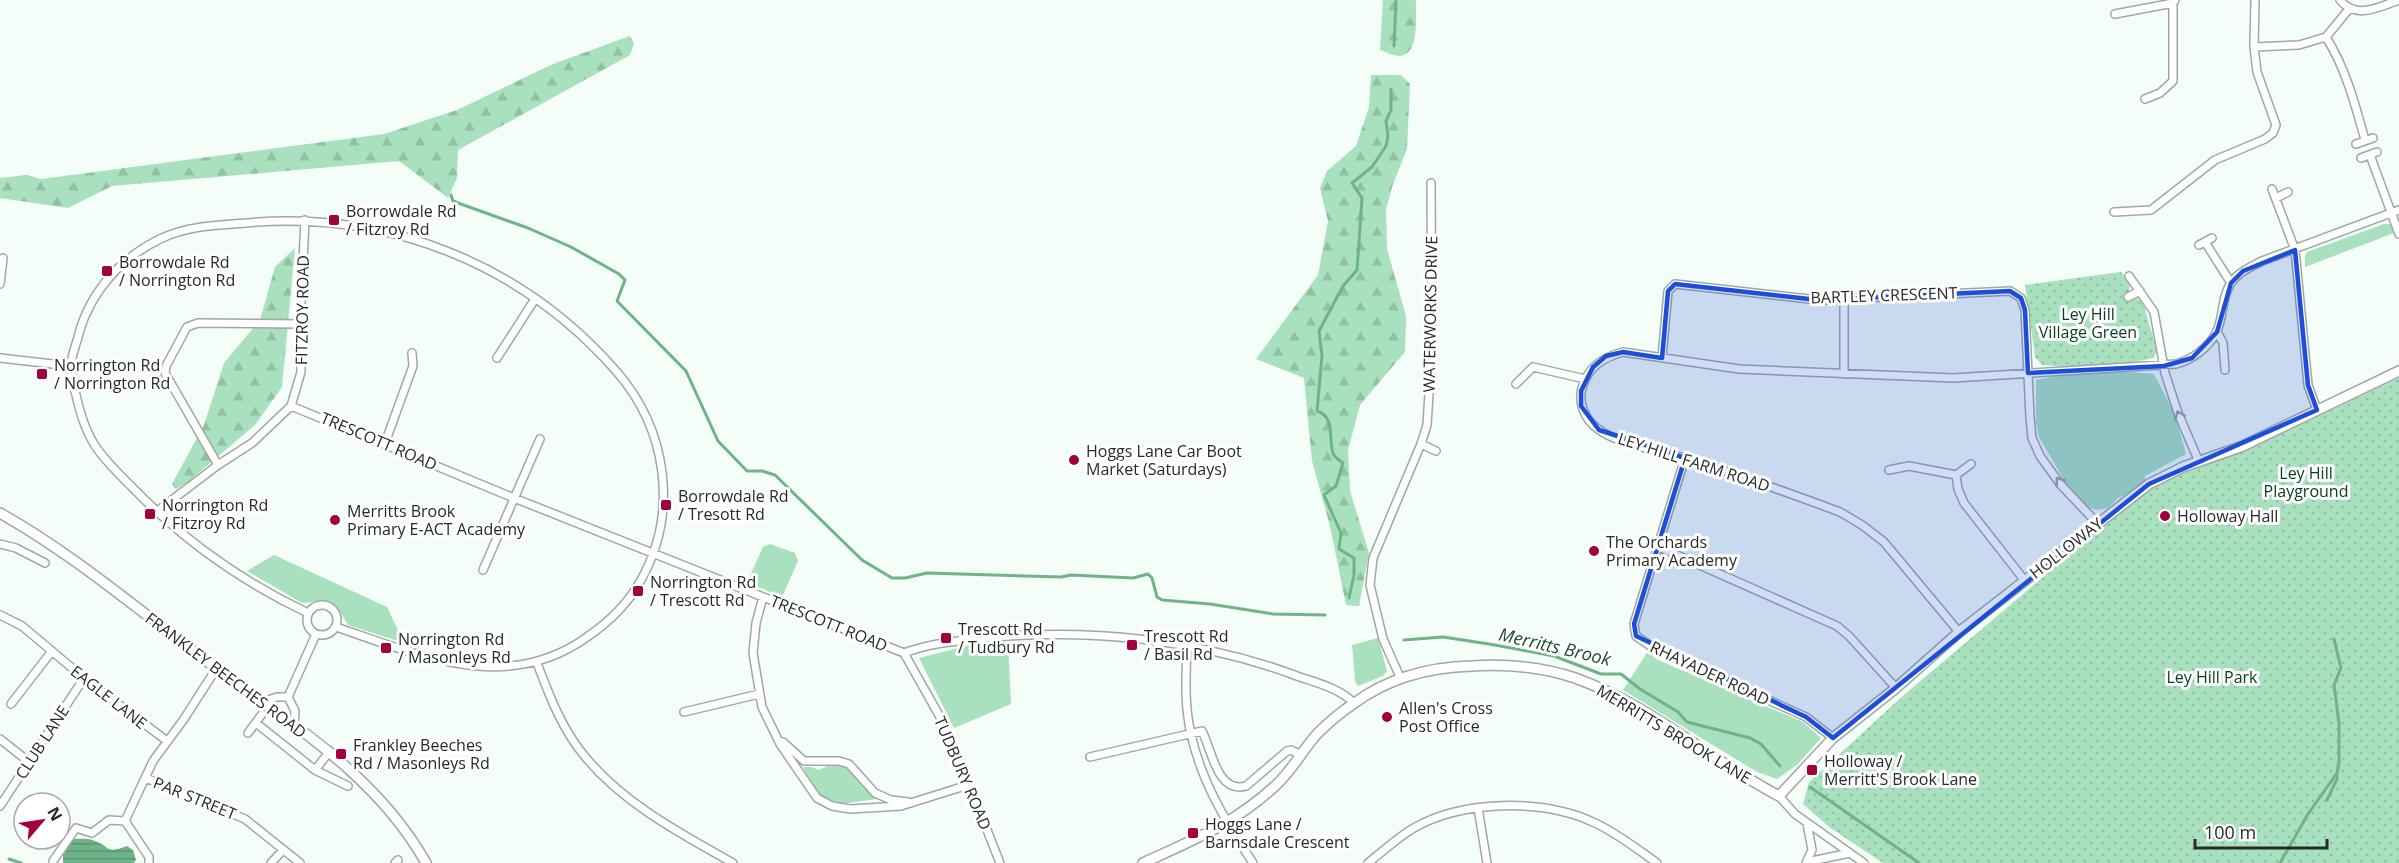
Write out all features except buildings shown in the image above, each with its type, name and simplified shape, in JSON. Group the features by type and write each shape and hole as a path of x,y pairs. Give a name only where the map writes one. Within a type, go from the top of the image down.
{"street":[{"path":"2114,212 2151,210 2215,160 2265,139 2273,132 2276,125 2258,72 2254,47 2256,0"},
{"path":"2340,0 2349,9 2367,11 2399,0"},
{"path":"2115,14 2174,2 2173,81 2160,93 2145,99"},
{"path":"2254,47 2299,45 2326,37 2349,9"},
{"path":"2326,37 2348,81 2369,139 2356,144"},
{"path":"2361,158 2373,153 2390,214 2399,234"},
{"name":"WATERWORKS DRIVE","path":"1400,677 1383,639 1370,585 1374,558 1428,424 1432,347 1431,183"},
{"path":"2272,189 2295,250 2308,385 2317,410"},
{"path":"2276,198 2288,192"},
{"path":"1516,384 1533,367 1585,379 1593,366 1606,356 1623,352 1739,369 1953,378 2164,366 2192,358 2217,332 2222,306 2230,283 2243,271 2399,210"},
{"path":"308,613 277,598 219,561 156,512 95,446 80,412 70,366 83,320 105,281 137,252 162,238 204,226 305,220 380,229 439,247 505,279 584,336 627,384 643,406 662,466 662,526 655,554 637,588 621,609 580,643 537,663 506,668 480,668 418,654 336,627"},
{"name":"FITZROY ROAD","path":"156,512 252,442 291,405 301,372 300,324 305,220"},
{"path":"2205,242 2230,283"},
{"path":"0,284 3,258"},
{"path":"2129,276 2154,312 2164,366 2178,413 2199,462"},
{"name":"BARTLEY CRESCENT","path":"1662,358 1668,291 1675,284 1818,300 2010,291 2021,298 2025,310 2028,373"},
{"path":"2128,297 2140,291"},
{"path":"497,358 535,299"},
{"path":"1844,299 1844,374"},
{"path":"218,465 165,373 166,366 187,327 198,322 300,324"},
{"path":"2217,332 2223,343 2225,370"},
{"path":"385,444 413,366 412,353"},
{"path":"0,358 70,366"},
{"name":"HOLLOWAY","path":"1779,796 1833,738 1896,688 1959,632 2149,484 2183,467 2243,446 2399,371"},
{"path":"2028,373 2032,438 2040,456 2061,485 2098,524"},
{"name":"LEY HILL FARM ROAD","path":"1585,379 1581,391 1581,406 1599,430 1840,512 1884,542 1959,632"},
{"name":"TRESCOTT ROAD","path":"291,405 514,498 904,653 936,643 1008,636 1106,635 1187,646 1273,667 1345,694 1354,703"},
{"path":"483,570 540,439"},
{"path":"1421,444 1436,451"},
{"path":"1685,458 1659,547 1836,626 1850,636 1896,688"},
{"path":"1889,470 1909,466 1956,474 1971,464"},
{"path":"1956,474 1958,489 1964,503 2025,581"},
{"name":"FRANKLEY BEECHES ROAD","path":"0,513 58,549 216,669 330,751 358,775 398,819 426,863"},
{"path":"0,544 16,548 45,563"},
{"name":"RHAYADER ROAD","path":"1659,547 1634,624 1636,636 1655,649 1806,717 1833,738"},
{"path":"763,597 756,623 753,653 762,707 780,744 798,766 817,798 831,806 850,808 901,806 968,785"},
{"path":"316,605 331,607 337,618 336,627 328,633 316,634 308,625 308,613 316,605"},
{"name":"EAGLE LANE","path":"0,615 22,626 84,678 167,741"},
{"path":"288,697 316,634"},
{"path":"1187,646 1185,685 1190,733 1206,780 1228,823 1253,863"},
{"path":"11,704 52,651"},
{"name":"TUDBURY ROAD","path":"904,653 949,733 1000,863"},
{"path":"537,663 562,722 579,749 601,774 648,812 722,861 733,863"},
{"name":"MERRITTS BROOK LANE","path":"1143,863 1228,823 1277,784 1319,732 1354,703 1400,677 1451,666 1490,665 1540,670 1574,677 1627,703 1779,796 1807,823 1864,863"},
{"path":"125,821 153,761 216,669"},
{"name":"CLUB LANE","path":"0,806 84,678"},
{"path":"684,712 759,694"},
{"path":"262,702 288,697"},
{"path":"288,697 295,711 294,726"},
{"path":"248,733 262,714"},
{"path":"256,723 315,770 348,786"},
{"path":"1090,757 1202,731 1221,776 1228,785 1239,788 1246,786 1287,751 1291,750 1301,755"},
{"path":"0,739 29,762"},
{"path":"779,739 804,761 839,761 849,764 875,793 891,800 911,803"},
{"path":"315,770 330,751"},
{"name":"PAR STREET","path":"146,778 235,814 254,825 300,863"},
{"path":"1368,863 1411,829 1461,810 1520,805 1593,821 1657,863"},
{"path":"1478,808 1487,863"},
{"path":"53,861 76,828 92,833 109,820 125,821"},
{"path":"125,821 149,857 149,863"},
{"path":"1807,823 1812,850 1807,862"},
{"path":"271,863 283,849"},
{"path":"1807,862 1850,853"}],"highlighted area":[{"path":"2295,250 2308,385 2317,410 2149,484 1833,738 1806,717 1636,636 1634,624 1685,458 1599,430 1581,406 1581,391 1593,367 1606,356 1623,352 1662,358 1668,291 1675,284 1818,300 2010,291 2021,298 2025,310 2028,373 2164,366 2192,358 2217,332 2231,283 2243,271"}],"green space":[{"path":"1383,0 1416,0 1414,42 1406,54 1397,56 1380,50"},
{"path":"630,36 634,44 630,55 458,150 457,178 448,198 399,161 112,186 68,208 0,198 0,178 27,175 41,179 384,134 457,110 553,64"},
{"path":"1371,75 1401,75 1410,84 1407,149 1386,209 1387,249 1406,316 1405,352 1360,405 1348,450 1350,491 1369,553 1359,606 1346,605 1330,526 1312,461 1304,378 1256,359 1318,275 1328,221 1320,188 1327,171 1356,146 1369,107"},
{"path":"2384,224 2390,224 2394,233 2305,267 2307,252"},
{"path":"295,248 282,387 255,425 189,481 176,489 172,484 204,425 224,363 260,320 275,267"},
{"name":"Ley Hill Village Green","path":"2121,272 2130,283 2129,292 2124,295 2128,302 2137,298 2143,303 2157,350 2154,358 2095,369 2042,365 2035,357 2025,285"},
{"path":"2095,369 2154,374 2175,414 2186,454 2145,476 2145,487 2118,498 2108,508 2098,510 2079,506 2039,437 2036,422 2036,380"},
{"name":"Ley Hill Park","path":"2399,378 2399,863 1883,863 1829,827 1803,804 1809,782 1905,694 2102,527 2152,488 2189,469 2246,451"},
{"path":"770,544 795,553 798,561 782,597 747,582 763,547"},
{"path":"274,555 387,607 404,643 348,625 340,612 328,601 302,603 247,571"},
{"path":"1378,638 1387,671 1383,676 1358,686 1355,681 1352,645"},
{"path":"1008,642 1011,704 954,728 919,658 970,645"},
{"path":"1648,651 1656,659 1803,722 1821,738 1797,765 1777,779 1757,772 1623,690"},
{"path":"843,765 851,769 877,799 833,805 818,795 803,767 818,770 828,766"}],"shaded area":[{"path":"74,839 93,840 112,850 127,846 133,850 136,860 134,863 63,863 66,851 72,851"}],"waterway":[{"path":"1394,46 1396,0"},
{"path":"1349,598 1354,575 1354,558 1339,549 1341,533 1324,495 1336,486 1343,463 1333,453 1327,418 1317,411 1322,356 1319,331 1343,286 1357,270 1362,198 1352,183 1372,167 1386,146 1388,136 1386,121 1391,110 1391,89"},
{"path":"451,195 453,201 528,228 571,247 619,274 625,280 617,301 686,371 718,441 747,471 762,471 775,475 862,560 892,578 905,578 927,573 1133,578 1148,574 1152,578 1157,597 1162,600 1210,604 1273,614 1325,615"},
{"name":"Merritts Brook","path":"1404,640 1443,637 1489,644 1554,656 1601,674 1621,674 1640,689 1678,712 1687,722 1750,738 1761,744 1780,766"},
{"path":"2280,863 2308,814 2337,773 2339,723 2334,685 2341,668 2334,639"},
{"path":"2327,800 2337,779 2337,773"},
{"name":"Merritts Brook","path":"1810,787 1919,863"},
{"path":"9,859 21,863"}],"place":[{"name":"Borrowdale Rd / Fitzroy Rd","path":"334,220"},
{"name":"Borrowdale Rd / Norrington Rd","path":"107,271"},
{"name":"Norrington Rd / Norrington Rd","path":"42,374"},
{"name":"Hoggs Lane Car Boot Market (Saturdays)","path":"1074,460"},
{"name":"Borrowdale Rd / Tresott Rd","path":"666,505"},
{"name":"Norrington Rd / Fitzroy Rd","path":"150,514"},
{"name":"Holloway Hall","path":"2165,516"},
{"name":"Merritts Brook Primary E-ACT Academy","path":"335,520"},
{"name":"The Orchards Primary Academy","path":"1594,551"},
{"name":"Norrington Rd / Trescott Rd","path":"638,591"},
{"name":"Trescott Rd / Tudbury Rd","path":"946,638"},
{"name":"Trescott Rd / Basil Rd","path":"1132,645"},
{"name":"Norrington Rd / Masonleys Rd","path":"386,648"},
{"name":"Allen's Cross Post Office","path":"1387,717"},
{"name":"Frankley Beeches Rd / Masonleys Rd","path":"341,754"},
{"name":"Holloway / Merritt'S Brook Lane","path":"1812,770"},
{"name":"Hoggs Lane / Barnsdale Crescent","path":"1193,833"}],"park label":[{"name":"Ley Hill Playground","path":"2306,482"}]}
